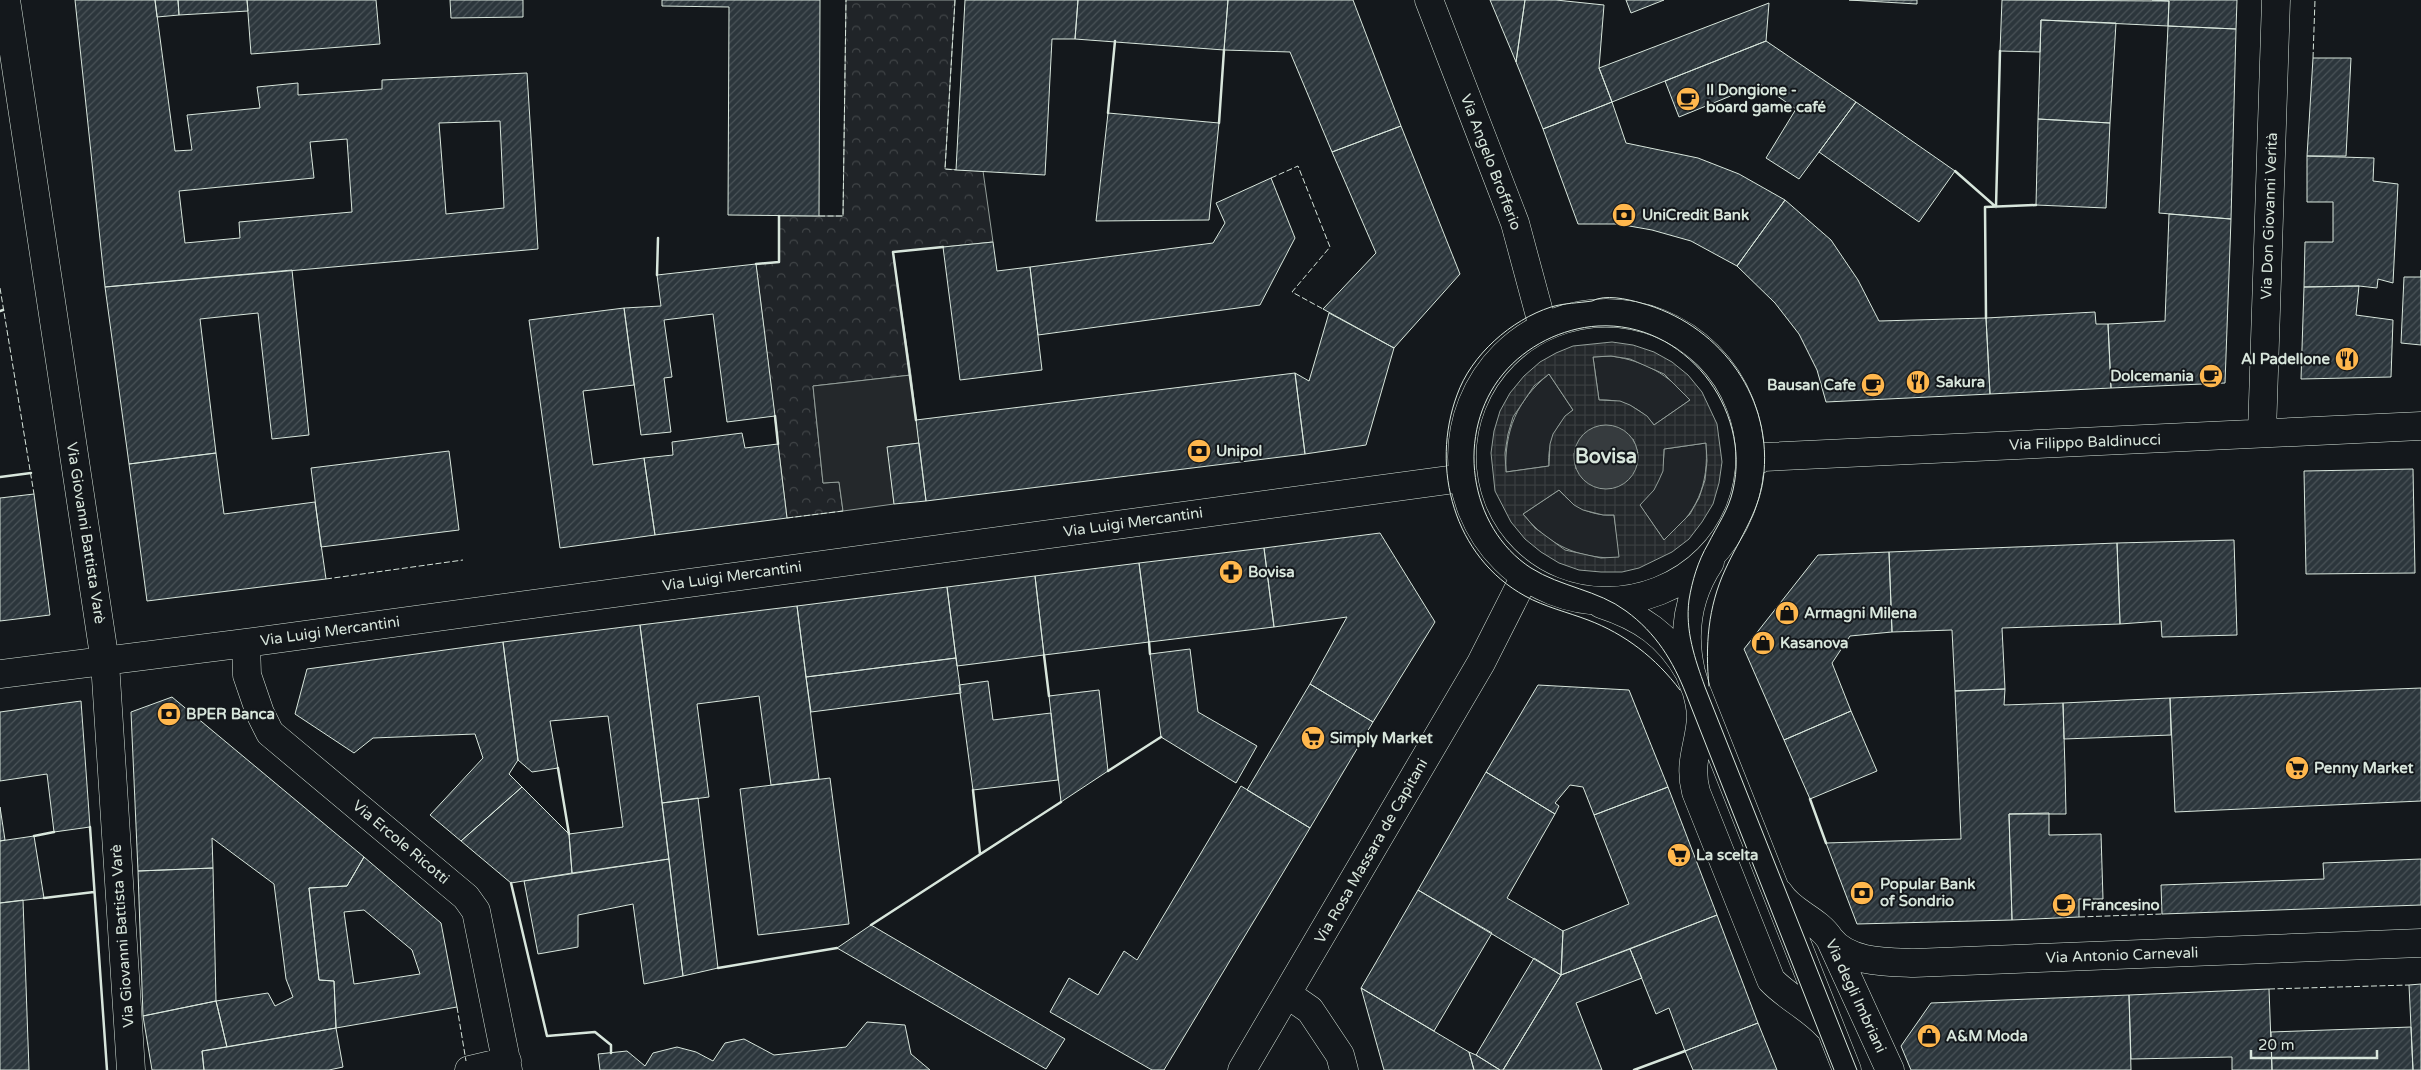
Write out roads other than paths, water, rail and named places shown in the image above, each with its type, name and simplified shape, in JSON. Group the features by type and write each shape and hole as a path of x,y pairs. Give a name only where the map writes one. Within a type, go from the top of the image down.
{"street":[{"name":"Via Giovanni Battista Varè","path":"6,0 105,662 131,1070"},
{"name":"Via Angelo Brofferio","path":"1429,0 1515,223 1544,327"},
{"name":"Via Don Giovanni Verità","path":"2262,433 2276,0"},
{"path":"1614,313 1665,325 1688,338 1708,355 1726,376 1737,394 1750,436 1751,463 1747,490 1739,515 1726,538 1709,559 1689,576 1659,592 1617,601 1599,602 1573,597 1548,589 1525,576 1504,559 1487,538 1468,499 1463,478 1462,451 1465,425 1474,399 1486,376 1503,356 1524,339 1544,327 1565,319 1587,314 1614,313"},
{"name":"Via Filippo Baldinucci","path":"1751,463 1764,457 2421,426"},
{"name":"Via Luigi Mercantini","path":"0,674 105,662 1463,478"},
{"name":"Via degli Imbriani","path":"1726,538 1698,582 1688,610 1688,652 1701,716 1692,766 1693,780 1771,980 1790,997 1820,1018 1834,1038"},
{"name":"Via Rosa Massara de Capitani","path":"1242,1070 1482,663 1525,576"},
{"name":"Via degli Imbriani","path":"1573,597 1622,611 1650,626 1679,656 1697,690 1847,1070"},
{"name":"Via Ercole Ricotti","path":"246,643 247,675 260,713 270,733 466,897 476,911 508,1066"},
{"name":"Via degli Imbriani","path":"1772,881 1787,904 1818,924 1830,939 1890,1070"},
{"name":"Via Antonio Carnevali","path":"1830,939 1850,955 1882,961 1914,963 2421,943"},
{"path":"1287,994 1310,1010 1340,1056 1344,1070"},
{"path":"470,1070 508,1066"}],"tram line":[{"path":"1680,690 1650,657 1615,632 1533,600 1501,579 1481,558 1465,535 1454,508 1448,480 1446,452 1449,423 1463,380 1482,353 1507,330 1536,313 1551,307 1610,298 1635,301 1668,313 1693,327 1715,344 1733,365 1748,389 1758,415 1764,443 1764,472 1759,499 1719,584 1711,612 1707,656 1709,686"},
{"path":"1834,1070 1686,694 1669,659 1655,638 1626,611 1604,598 1555,580 1531,568 1510,550 1493,529 1482,504 1475,477 1474,450 1478,423 1488,397 1503,374 1522,355 1546,340 1571,330 1598,326 1629,328 1658,338 1684,354 1705,375 1721,401 1732,429 1736,459 1733,490 1726,511 1701,557 1694,578 1688,611 1692,645 1705,687 1857,1070"}],"place":[{"name":"Il Dongione - board game café","path":"1688,99"},
{"name":"UniCredit Bank","path":"1624,215"},
{"name":"Al Padellone","path":"2347,359"},
{"name":"Dolcemania","path":"2211,376"},
{"name":"Sakura","path":"1918,382"},
{"name":"Bausan Cafe","path":"1873,385"},
{"name":"Unipol","path":"1199,451"},
{"name":"Bovisa","path":"1231,572"},
{"name":"Armagni Milena","path":"1787,613"},
{"name":"Kasanova","path":"1763,643"},
{"name":"BPER Banca","path":"169,714"},
{"name":"Simply Market","path":"1313,738"},
{"name":"Penny Market","path":"2297,768"},
{"name":"La scelta","path":"1679,855"},
{"name":"Popular Bank of Sondrio","path":"1862,893"},
{"name":"Francesino","path":"2064,905"},
{"name":"A&M Moda","path":"1929,1036"}],"district":[{"name":"Bovisa","path":"1606,457"}]}
